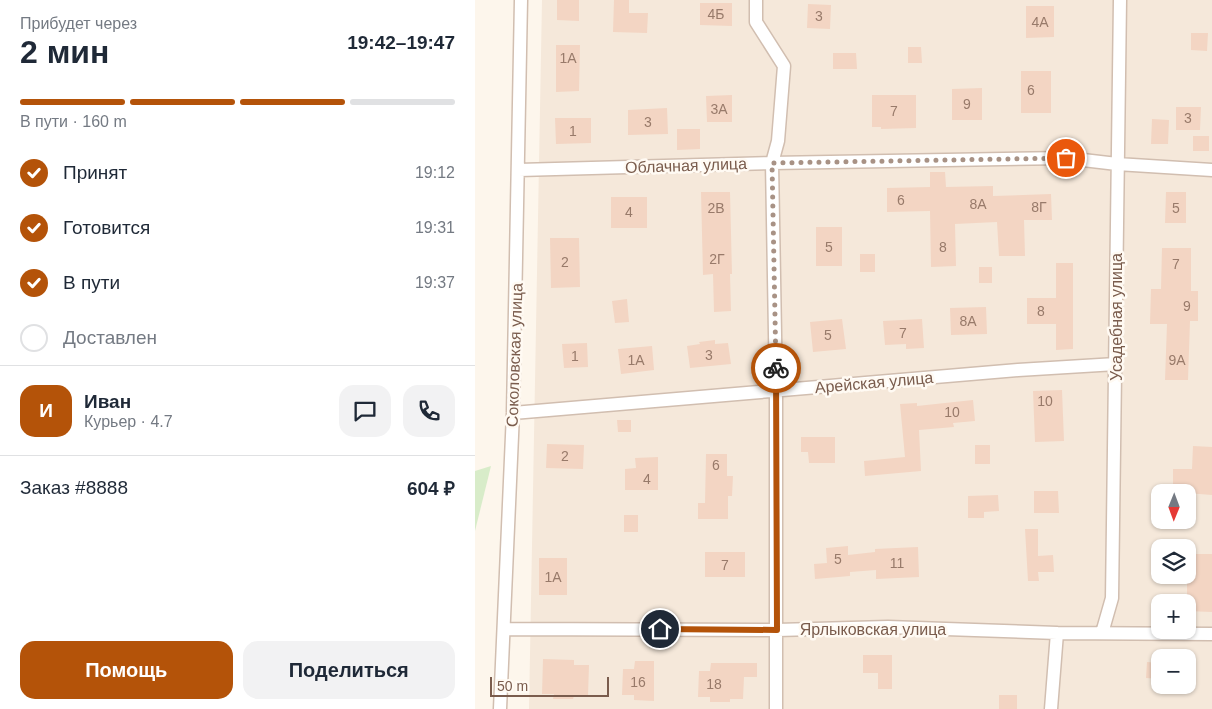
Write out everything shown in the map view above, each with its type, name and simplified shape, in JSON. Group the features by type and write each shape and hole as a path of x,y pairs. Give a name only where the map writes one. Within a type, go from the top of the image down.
{"street":[{"name":"Соколовская улица","path":"500,709 513,413 521,0"},
{"path":"756,0 756,22 784,66 778,141 772,163 776,391 776,709"},
{"name":"Усадебная улица","path":"1102,633 1112,598 1120,0"},
{"name":"Облачная улица","path":"519,170 1066,158 1117,164 1212,170"},
{"name":"Арейская улица","path":"513,413 1018,370 1116,364"},
{"name":"Ярлыковская улица","path":"504,629 777,630 888,627 1057,633 1212,634"},
{"path":"1051,709 1057,633"}],"shaded area":[{"path":"542,0 1212,0 1212,709 529,709"}],"green space":[{"path":"491,466 475,531 475,471"}],"building":[{"path":"557,0 579,0 579,21 557,20"},
{"path":"614,0 629,0 629,13 648,13 647,33 613,32"},
{"path":"700,3 732,3 732,26 700,25"},
{"path":"808,4 831,5 830,29 807,28"},
{"path":"1026,6 1054,6 1054,37 1026,38"},
{"path":"1191,33 1208,33 1207,51 1191,50"},
{"path":"556,45 580,45 579,91 556,92"},
{"path":"908,47 921,47 922,63 908,63"},
{"path":"833,53 856,53 857,69 833,69"},
{"path":"1021,71 1051,71 1051,113 1021,113"},
{"path":"982,88 982,120 952,120 952,89"},
{"path":"732,95 732,122 707,122 706,96"},
{"path":"872,95 916,95 916,128 881,129 881,127 872,127"},
{"path":"1176,107 1201,107 1200,130 1176,130"},
{"path":"667,108 668,134 628,135 628,110"},
{"path":"555,118 591,118 591,143 556,144"},
{"path":"1152,119 1169,120 1168,144 1151,144"},
{"path":"677,129 700,129 700,149 677,150"},
{"path":"1193,136 1209,136 1209,151 1193,151"},
{"path":"930,172 945,172 946,187 993,186 993,196 1051,194 1052,220 1024,220 1025,256 999,256 997,222 955,224 956,266 931,267 930,211 887,212 887,188 930,187"},
{"path":"701,192 730,192 731,311 714,312 713,274 703,275"},
{"path":"1166,192 1186,192 1186,223 1165,223"},
{"path":"611,197 647,197 647,228 611,228"},
{"path":"816,227 842,227 842,266 816,266"},
{"path":"550,238 579,238 580,287 551,288"},
{"path":"1162,248 1191,248 1191,291 1198,291 1198,321 1190,321 1188,380 1165,380 1167,324 1150,324 1151,289 1161,289"},
{"path":"860,254 875,254 875,272 860,272"},
{"path":"1056,263 1073,263 1073,349 1056,350 1056,324 1027,324 1027,298 1056,298"},
{"path":"979,267 992,267 992,283 979,283"},
{"path":"627,299 629,322 615,323 612,301"},
{"path":"986,307 987,334 951,335 950,308"},
{"path":"842,319 846,349 813,352 810,322"},
{"path":"922,319 924,348 906,349 906,344 885,345 883,321"},
{"path":"715,340 715,344 728,343 731,364 690,368 687,346"},
{"path":"587,343 588,367 564,368 562,344"},
{"path":"652,346 654,370 621,374 618,349"},
{"path":"1062,390 1064,441 1035,442 1033,391"},
{"path":"973,400 975,421 953,423 954,427 919,430 921,471 865,476 864,461 905,457 900,404 917,403 917,406"},
{"path":"617,420 631,420 631,432 618,432"},
{"path":"801,437 835,437 835,463 809,463 808,452 801,452"},
{"path":"547,444 584,445 583,469 546,468"},
{"path":"975,445 990,445 990,464 975,464"},
{"path":"1193,446 1212,447 1212,495 1196,494 1196,484 1173,484 1173,469 1192,469"},
{"path":"706,454 727,454 727,476 733,476 732,496 728,496 728,519 698,519 698,503 705,503"},
{"path":"658,457 658,490 625,490 625,469 636,468 635,458"},
{"path":"1034,491 1058,491 1059,513 1034,513"},
{"path":"998,495 999,511 984,512 984,518 968,518 968,496"},
{"path":"624,515 638,515 638,532 624,532"},
{"path":"1025,529 1038,529 1038,556 1053,555 1054,572 1038,572 1039,581 1028,581"},
{"path":"848,546 848,555 875,552 875,549 918,547 919,577 876,579 876,570 850,572 850,576 815,579 814,564 827,563 826,548"},
{"path":"705,552 745,552 745,577 705,577"},
{"path":"1196,554 1212,554 1212,612 1196,611 1196,594 1187,594 1187,584 1196,584"},
{"path":"539,558 567,558 567,595 539,595"},
{"path":"863,655 892,655 892,689 878,689 878,673 863,673"},
{"path":"543,659 574,660 574,665 589,665 588,696 574,696 573,699 553,699 554,694 542,694"},
{"path":"635,661 654,661 654,701 634,700 634,695 622,695 623,669 634,669"},
{"path":"1147,662 1151,662 1151,678 1146,678"},
{"path":"711,663 757,663 757,677 744,677 743,699 730,699 730,702 710,702 710,697 698,697 699,671 710,671"},
{"path":"999,695 1017,695 1017,709 999,709"}],"way so far":[{"path":"776,368 772,163 1066,158"}],"route":[{"path":"660,629 777,630 776,368"}]}
